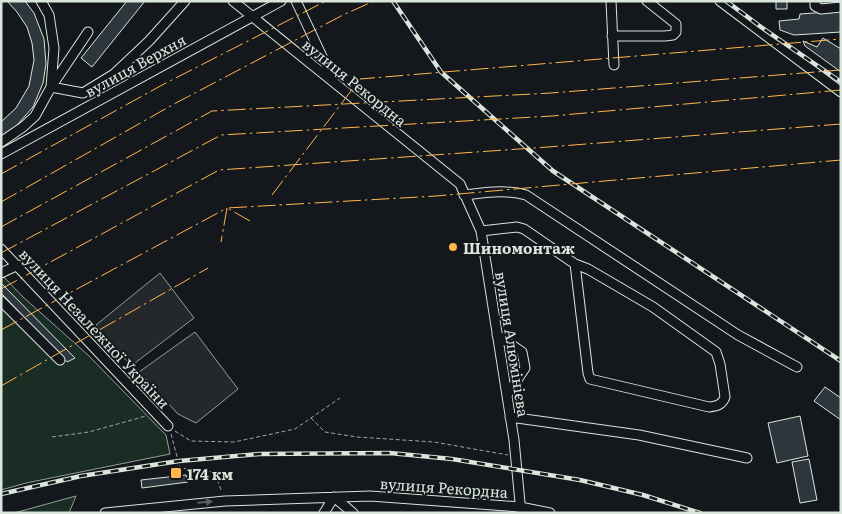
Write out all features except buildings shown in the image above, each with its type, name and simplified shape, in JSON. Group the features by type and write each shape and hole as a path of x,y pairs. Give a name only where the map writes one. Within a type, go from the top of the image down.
{"street":[{"path":"41,1 49,15 54,48 50,87"},
{"path":"50,87 83,93 114,74 149,41 185,1"},
{"name":"вулиця Рекордна","path":"232,1 460,184"},
{"name":"вулиця Верхня","path":"1,154 281,1"},
{"path":"296,1 336,85"},
{"path":"611,1 614,65"},
{"path":"612,36 666,36 676,32 676,24 648,1"},
{"path":"720,1 841,92"},
{"path":"815,1 815,6 819,8 841,7"},
{"path":"1,142 23,128 34,116 50,87 88,32"},
{"name":"вулиця Алюмінієва","path":"460,184 482,231 516,458 521,510"},
{"path":"464,195 501,192 526,194 738,335 797,367"},
{"path":"482,231 517,227 524,229 575,264 588,269 653,308 716,352 726,397 723,402 720,405 709,406 590,379 575,264"},
{"name":"вулиця Незалежної України","path":"1,249 168,426"},
{"path":"1,274 18,265"},
{"path":"1,301 60,360"},
{"path":"498,335 522,352 524,360 525,368 507,395"},
{"path":"510,417 639,435 747,458"},
{"name":"вулиця Рекордна","path":"334,497 370,496 550,513"},
{"path":"324,513 334,497"},
{"path":"108,512 225,501 334,497 353,513"}],"path":[{"path":"168,426 191,441 234,442 296,429 340,398"},
{"path":"52,437 89,432 156,413"},
{"path":"311,418 325,432 357,437 434,442 504,453 516,458"},
{"path":"168,426 180,468 214,472 225,501"}],"green space":[{"path":"1,274 23,297 88,355 166,435 170,454 26,483 1,490"},
{"path":"76,496 69,513 14,513"}],"shaded area":[{"path":"160,273 194,318 131,366 96,325"},
{"path":"195,332 238,389 196,423 178,414 139,372"}],"railway":[{"path":"393,1 441,72 553,171 841,361"},
{"path":"726,1 841,82"},
{"path":"1,494 81,476 179,461 259,454 390,453 452,459 580,480 643,495 700,513"}],"power":[{"path":"1,174 164,84 326,1"},
{"path":"1,202 174,104 343,15 374,1"},
{"path":"272,195 360,79 841,39"},
{"path":"1,227 212,111 551,93 841,70"},
{"path":"1,253 221,135 552,116 841,90"},
{"path":"1,289 219,170 841,124"},
{"path":"250,221 227,208 436,196 841,160"},
{"path":"1,330 227,208 221,242"},
{"path":"1,386 208,268"}],"place":[{"name":"Шиномонтаж","path":"453,247"},
{"name":"174 км","path":"176,473"}]}
